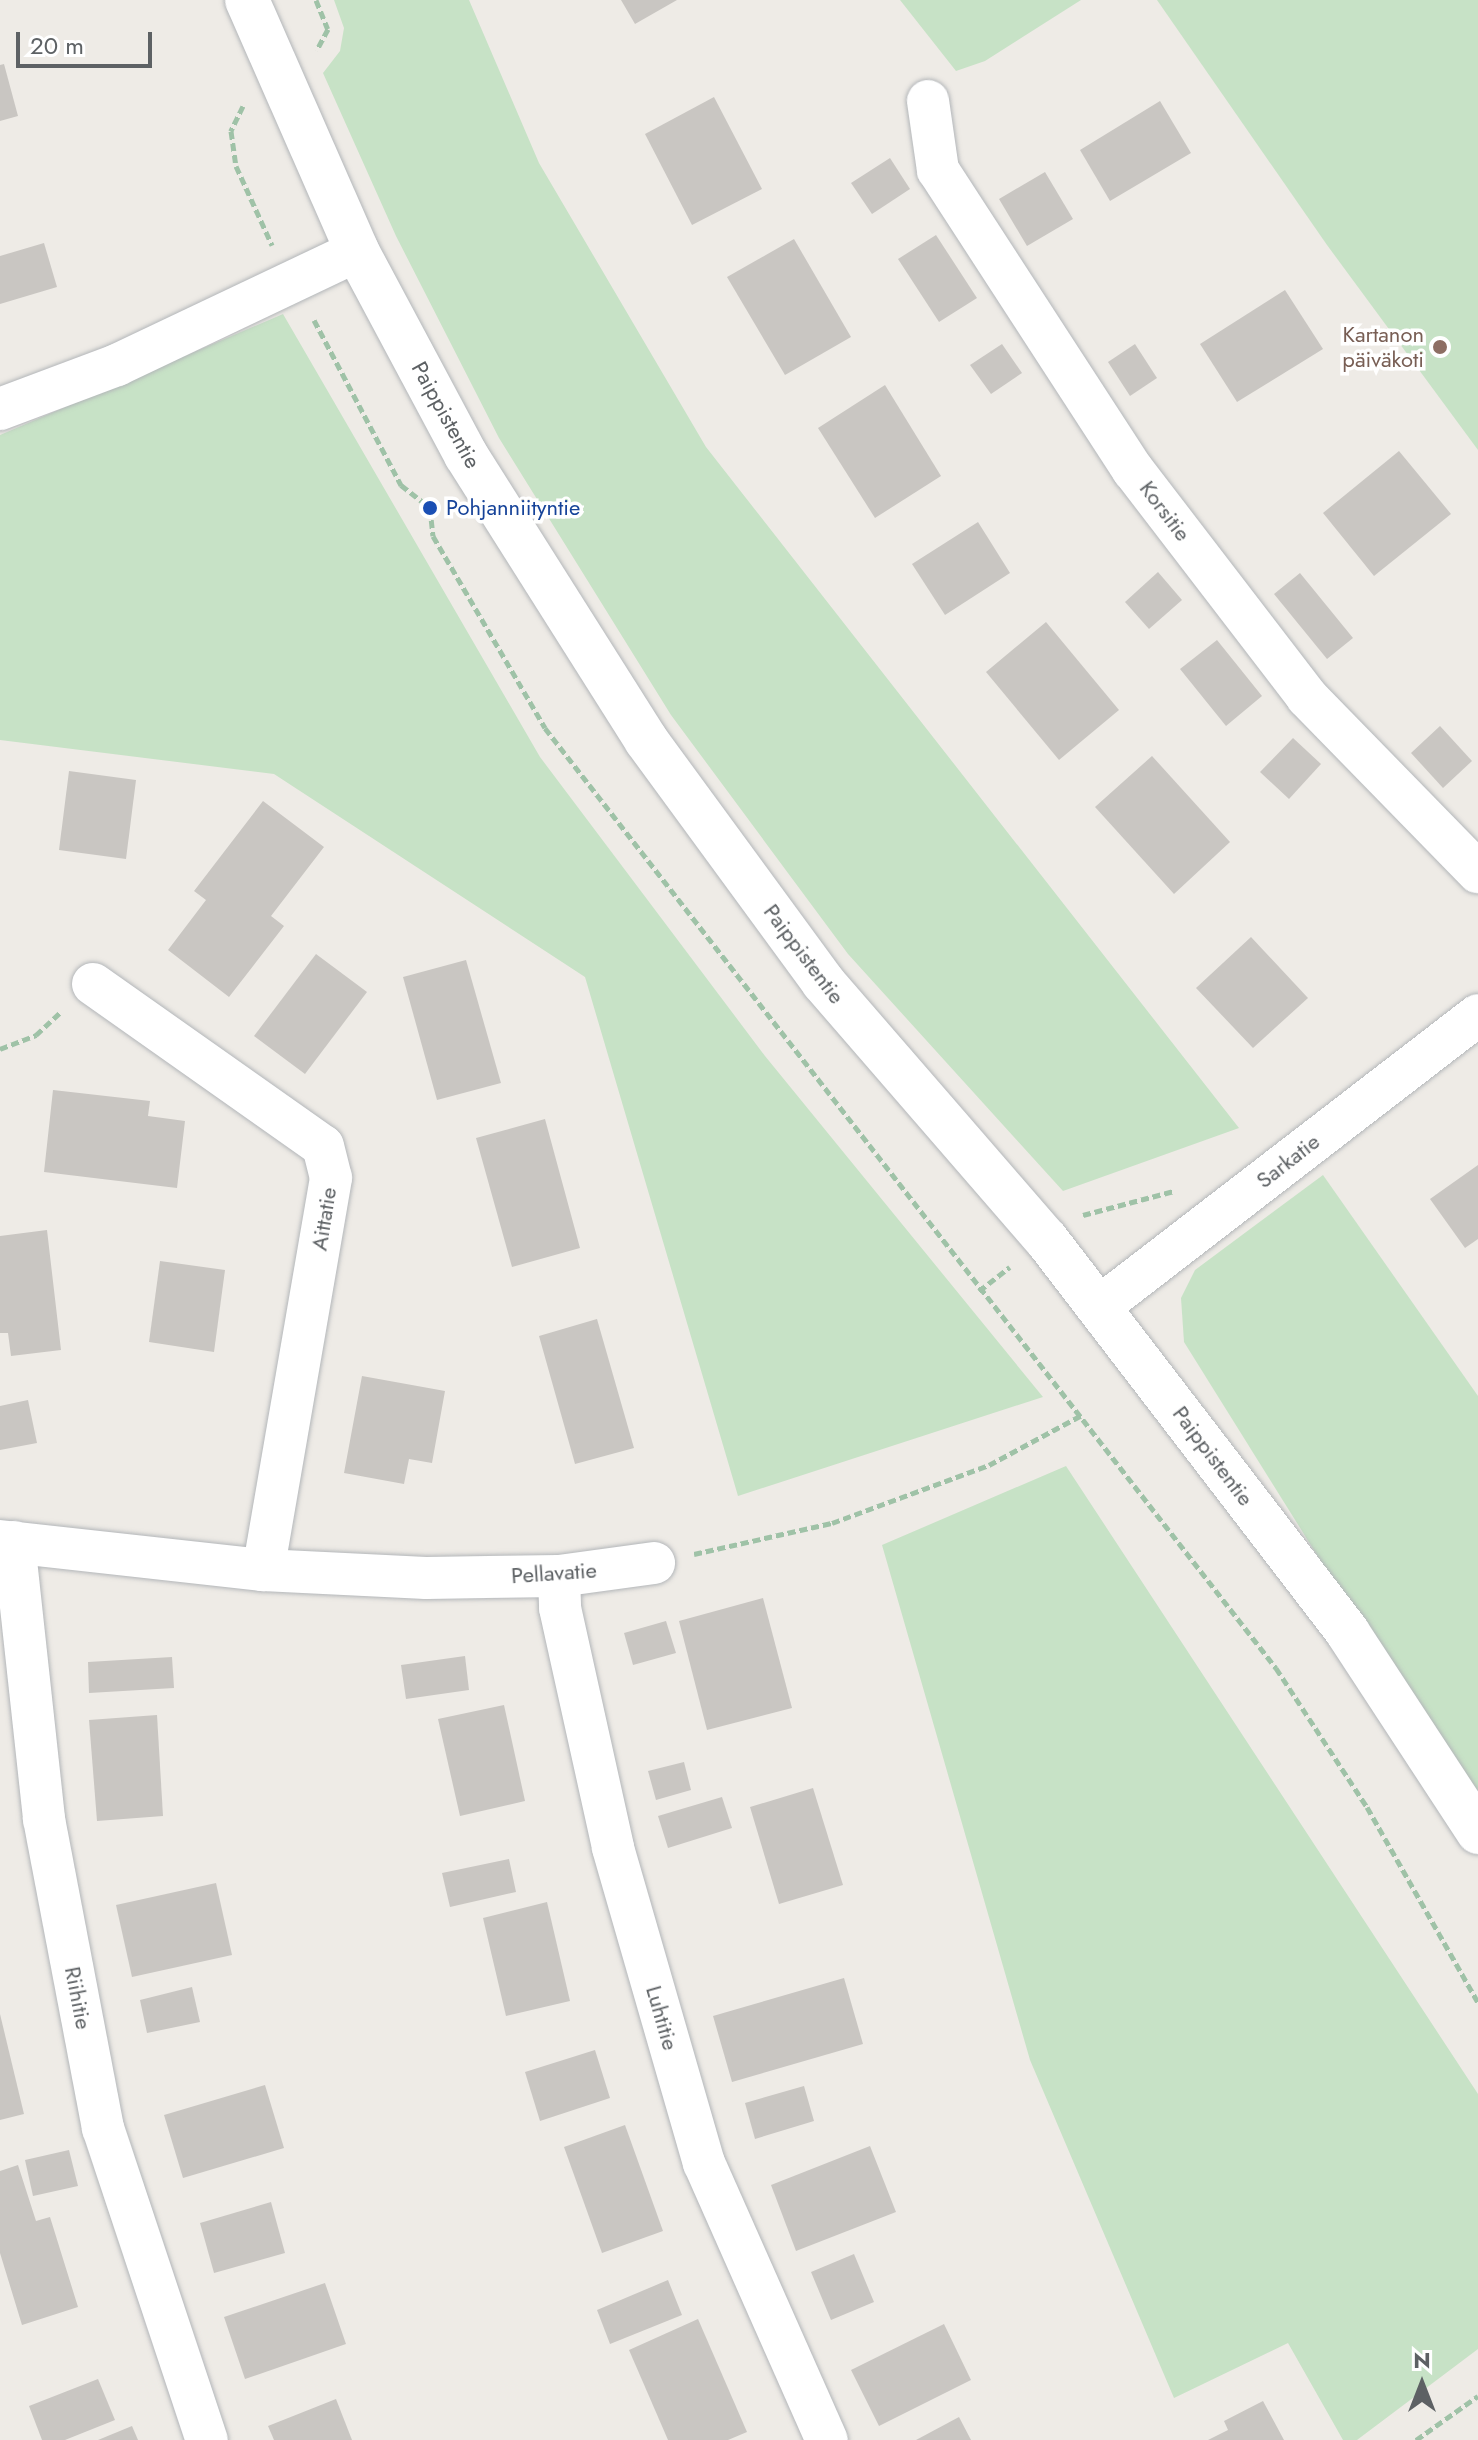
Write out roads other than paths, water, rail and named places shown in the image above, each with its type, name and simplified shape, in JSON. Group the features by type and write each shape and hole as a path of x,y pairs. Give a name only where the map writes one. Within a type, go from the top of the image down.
{"street":[{"name":"Paippistentie","path":"247,0 357,251 466,455 646,740 823,982 1099,1307 1348,1633 1478,1832"},
{"name":"Korsitie","path":"928,101 938,170 1133,470 1307,697 1478,872"},
{"path":"0,409 117,365 357,251"},
{"name":"Aittatie","path":"93,984 323,1146 331,1178 263,1570"},
{"name":"Sarkatie","path":"1099,1307 1478,1015"},
{"name":"Pellavatie","path":"7,1541 263,1570 426,1578 559,1576 654,1563"},
{"name":"Riihitie","path":"7,1541 44,1819 103,2128 207,2440"},
{"name":"Luhtitie","path":"559,1576 560,1608 613,1848 704,2163 827,2440"}],"place":[{"name":"Kartanon päiväkoti","path":"1440,347"},
{"name":"Pohjanniityntie","path":"430,508"}]}
